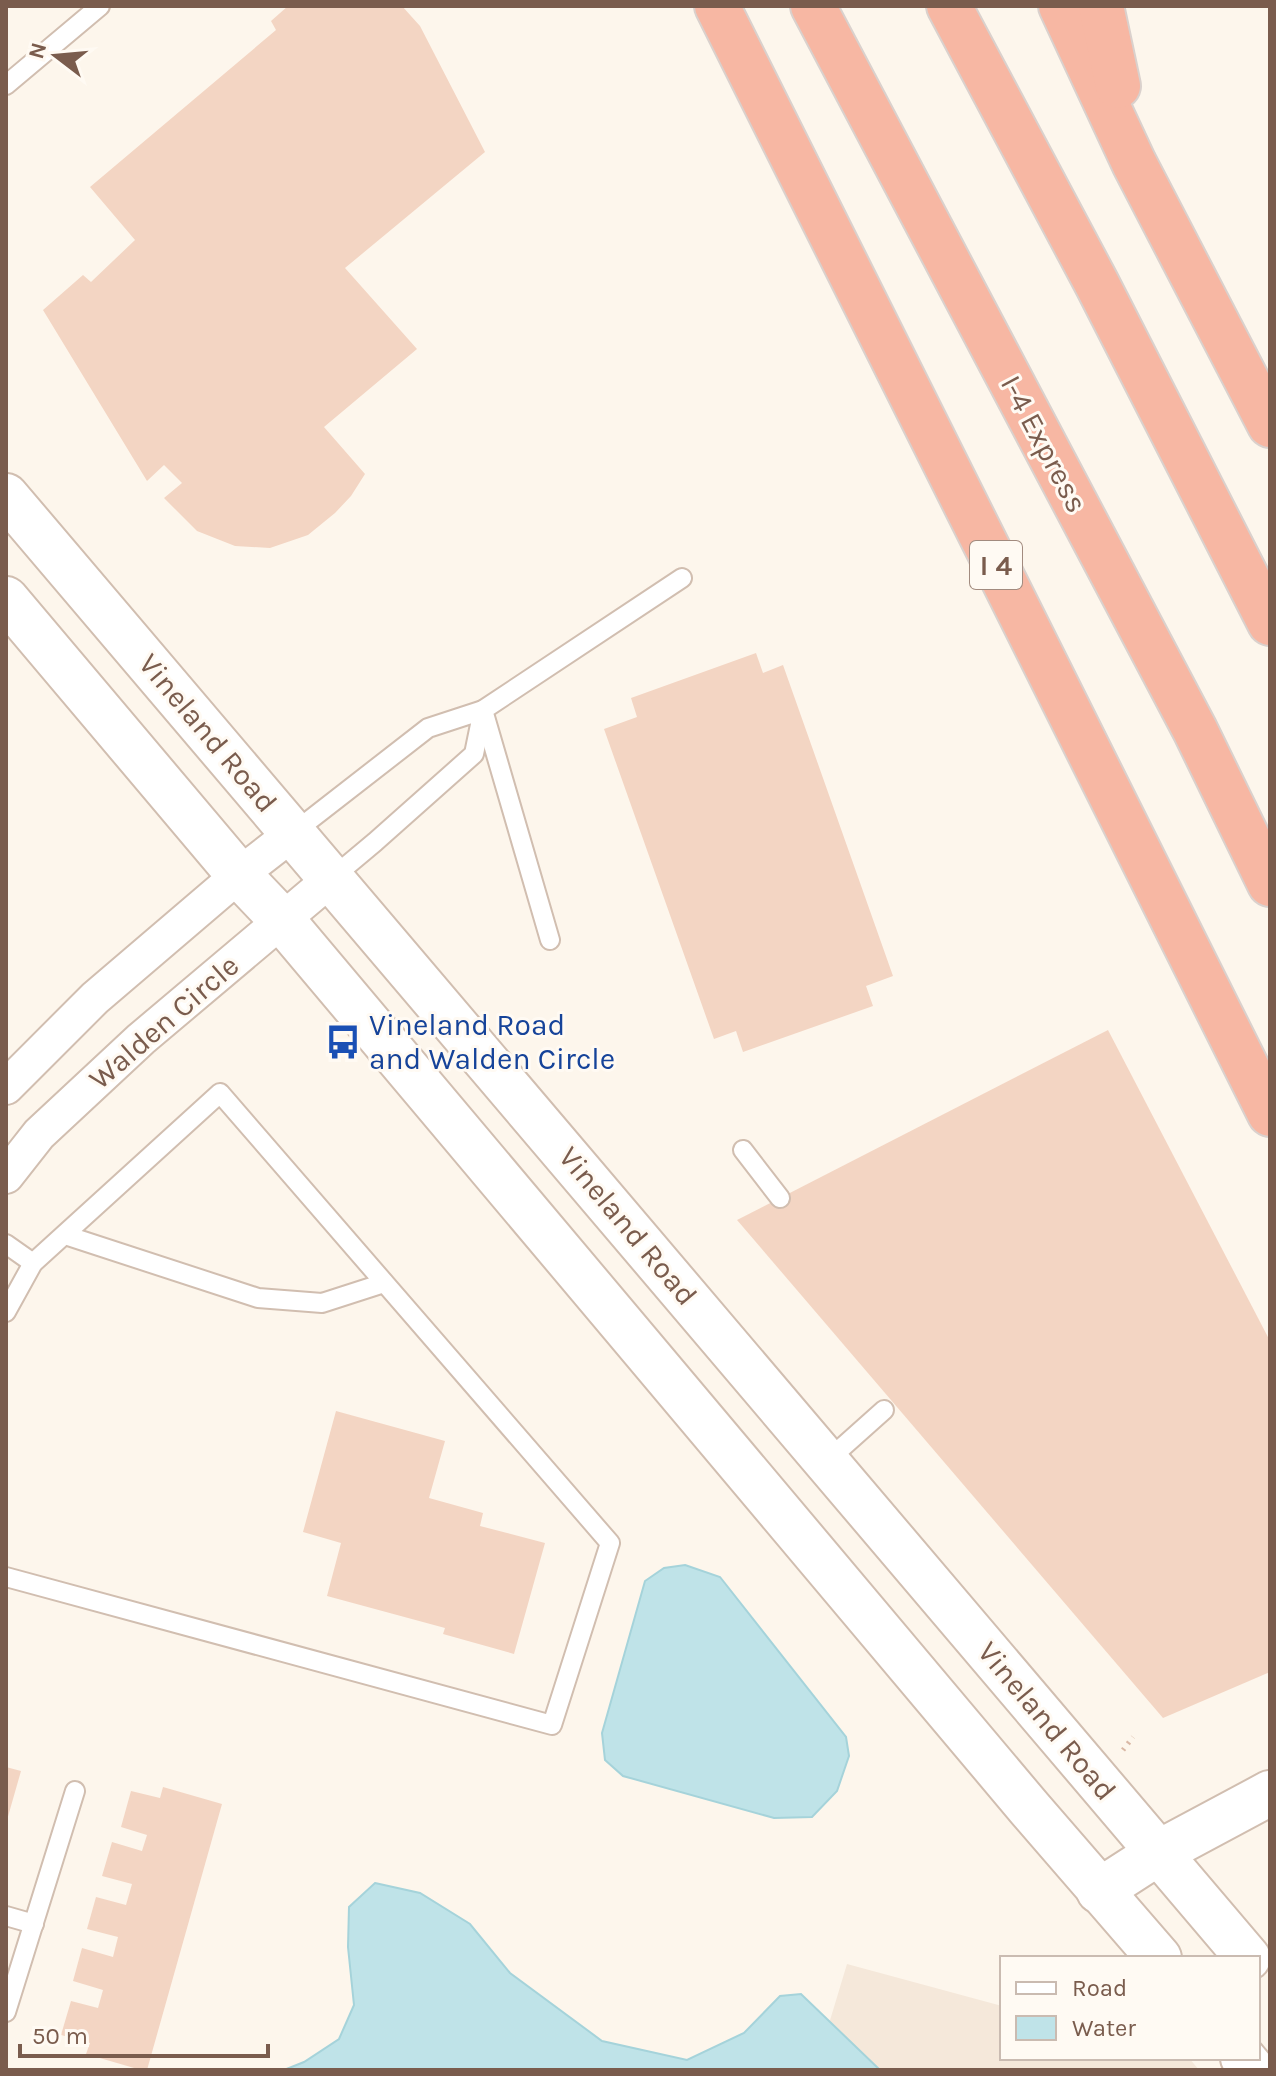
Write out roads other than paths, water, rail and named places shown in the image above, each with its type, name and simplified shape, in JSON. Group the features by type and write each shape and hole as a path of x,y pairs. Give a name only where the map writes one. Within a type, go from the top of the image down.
{"highway":[{"name":"I 4","path":"717,6 1270,1114"},
{"name":"I-4 Express","path":"813,6 1195,730 1270,884"},
{"path":"949,6 1097,284 1270,623"},
{"path":"1061,6 1134,163 1270,425"},
{"path":"1101,6 1134,163"}],"street":[{"name":"Vineland Road","path":"6,496 1246,1956"},
{"path":"6,599 239,875 282,920 1099,1891 1157,1956"},
{"name":"Walden Circle","path":"6,1087 95,998 293,833"},
{"name":"Walden Circle","path":"6,1176 39,1134 141,1039 332,878"},
{"path":"1099,1891 1158,1853 1270,1793"}],"lane":[{"path":"6,85 100,6"},
{"path":"293,833 428,728 483,710 682,578"},
{"path":"332,878 474,754 483,710"},
{"path":"483,710 550,940"},
{"path":"6,1312 33,1263 220,1093 610,1543 552,1725 6,1577"},
{"path":"743,1150 780,1198"},
{"path":"65,1235 258,1298 322,1303 384,1283"},
{"path":"6,1244 33,1263"},
{"path":"828,1460 884,1410"},
{"path":"6,2012 75,1791"},
{"path":"6,1916 34,1924"}],"water":[{"path":"685,1565 720,1577 846,1737 849,1756 837,1791 812,1817 774,1818 623,1776 605,1760 602,1733 645,1581 664,1568"},
{"path":"375,1883 420,1893 470,1924 510,1973 602,2041 687,2060 744,2033 780,1996 801,1994 880,2070 284,2070 304,2062 339,2039 354,2005 348,1947 349,1907"}],"place":[{"name":"Vineland Road and Walden Circle","path":"343,1042"}]}
